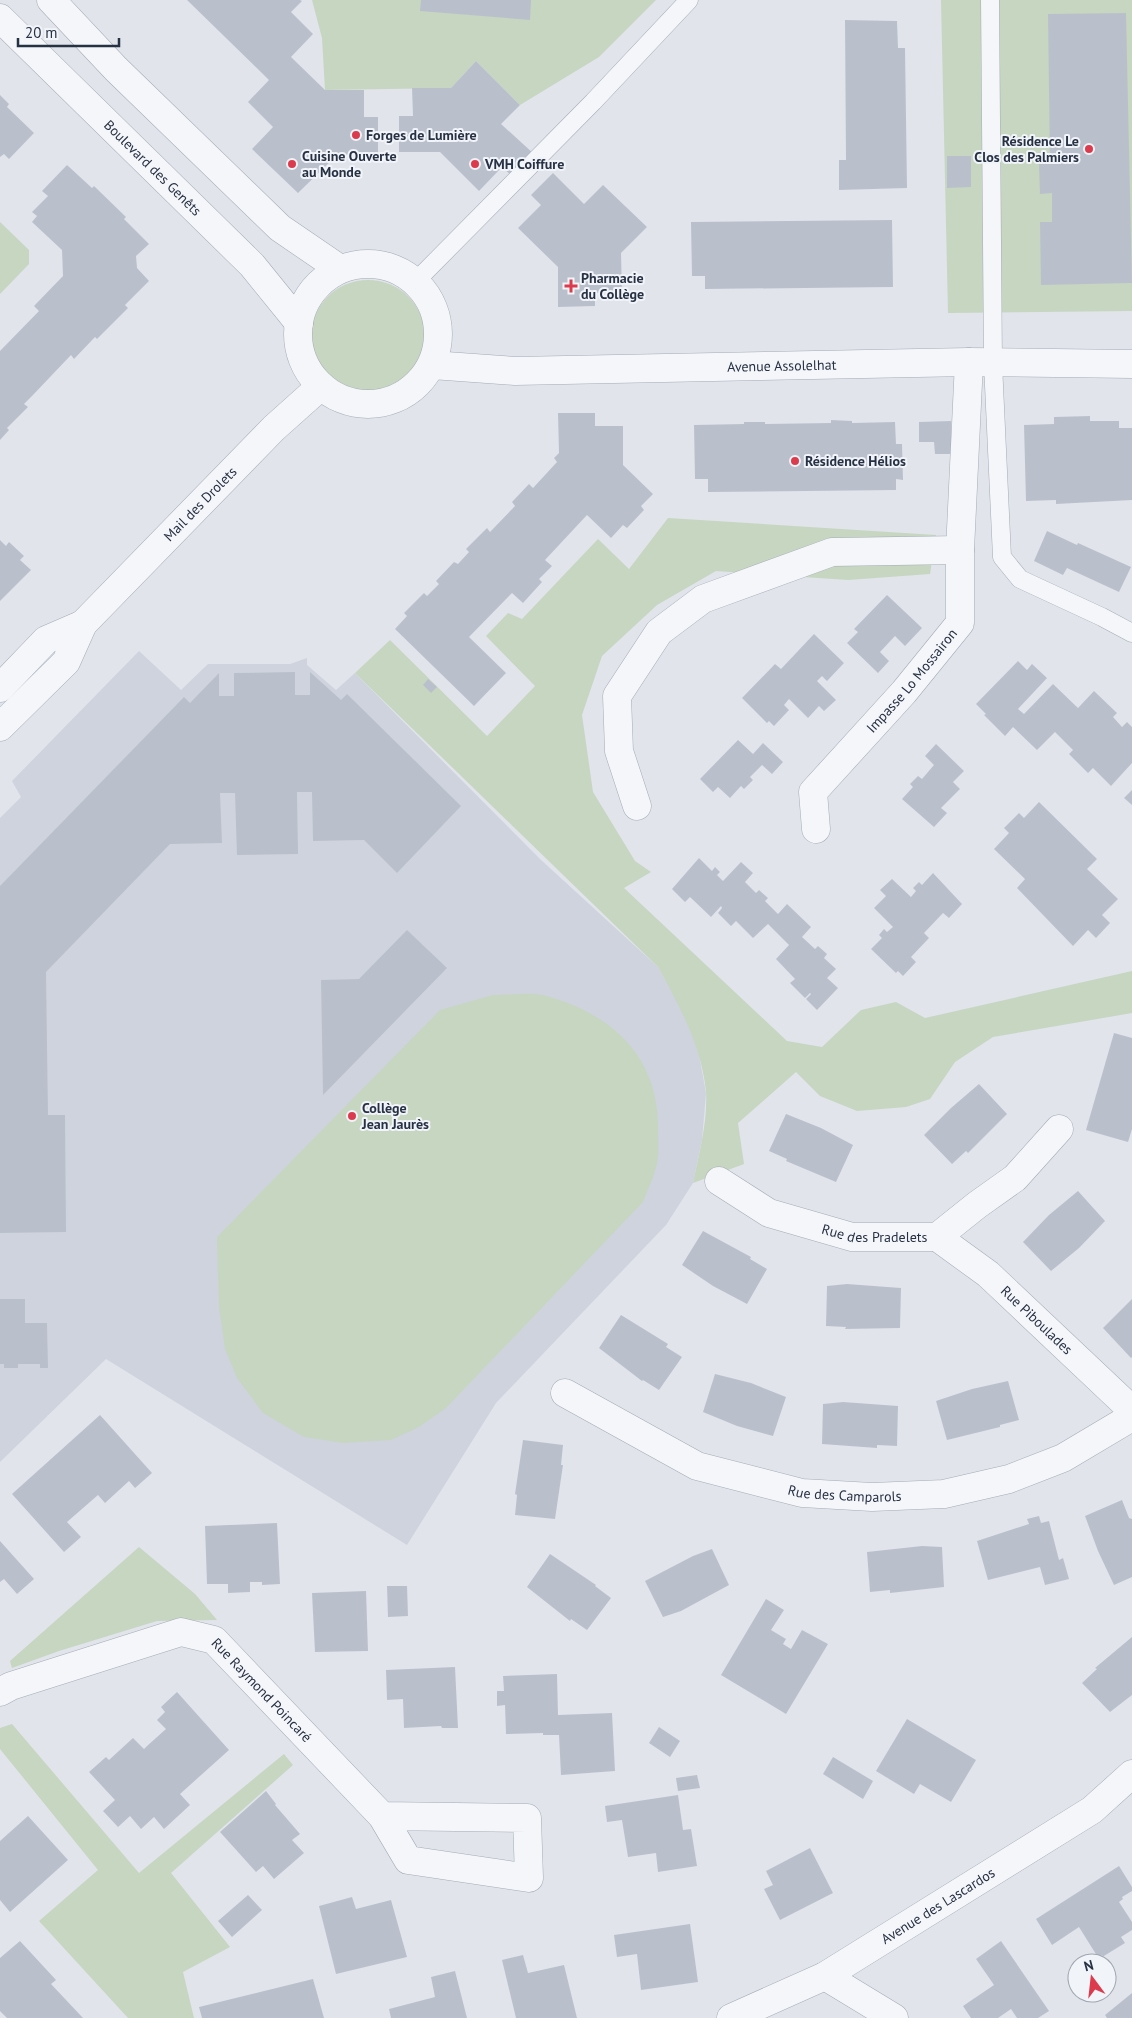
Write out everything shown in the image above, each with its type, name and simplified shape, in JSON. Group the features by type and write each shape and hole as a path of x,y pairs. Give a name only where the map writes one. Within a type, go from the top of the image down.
{"street":[{"path":"51,0 116,68 280,228 340,269"},
{"name":"Boulevard des Genêts","path":"0,18 252,265 298,324"},
{"path":"371,263 394,268 416,281 435,310 438,323 437,348 432,365 417,384 386,401 364,404 340,398 321,386 310,374 299,348 298,324 312,291 340,269 371,263"},
{"name":"Avenue Assolelhat","path":"432,365 515,371 981,363 1132,364"},
{"name":"Impasse Lo Mossairon","path":"816,828 813,792 904,692 960,623 960,550 981,363"},
{"name":"Mail des Drolets","path":"0,727 66,662 83,624 274,428 321,386"},
{"path":"638,806 619,751 617,696 660,632 703,599 832,552 960,550"},
{"name":"Mail des Drolets","path":"0,688 46,640 83,624"},
{"name":"Rue des Pradelets","path":"719,1181 769,1213 852,1237 936,1237 977,1204 1015,1178 1059,1129"},
{"name":"Rue Piboulades","path":"936,1237 988,1274 1132,1410"},
{"name":"Rue des Camparols","path":"565,1393 697,1466 802,1493 863,1496 944,1494 1009,1479 1063,1458 1132,1417"},
{"name":"Rue Raymond Poincaré","path":"0,1692 12,1686 181,1632 214,1640 382,1816 408,1860 529,1878 527,1818 382,1816"},
{"name":"Avenue des Lascardos","path":"731,2018 825,1976 1092,1810 1132,1774"},
{"path":"825,1976 894,2018"}],"lane":[{"path":"416,281 593,102 689,0"},
{"path":"990,0 981,363 1002,557 1020,580 1102,616 1132,633"}],"shaded area":[{"name":"Collège Jean Jaurès","path":"139,651 181,690 208,664 290,664 307,658 307,665 336,690 355,673 540,859 658,967 685,1015 698,1049 706,1093 702,1140 693,1183 666,1225 496,1403 407,1545 106,1359 0,1462 0,818 21,797 12,781"}],"green space":[{"path":"312,0 656,0 599,57 520,105 476,61 451,88 325,90 322,38"},
{"path":"941,0 1132,0 1132,311 948,313"},
{"path":"0,222 29,250 29,264 0,294"},
{"path":"368,280 390,285 408,297 420,315 425,337 420,359 408,377 390,389 368,394 346,389 328,377 316,359 311,337 316,315 328,297 346,285"},
{"path":"668,518 936,535 930,574 848,580 716,571 657,605 602,656 582,715 593,792 635,861 651,872 624,888 787,1041 822,1047 861,1010 896,1002 925,1018 1132,971 1132,1013 993,1037 955,1062 930,1099 906,1107 857,1111 820,1096 796,1072 738,1123 744,1164 693,1183 706,1114 706,1091 694,1042 658,967 355,673 390,640 487,736 535,686 486,636 508,613 522,619 598,539 629,569"},
{"path":"537,994 568,1003 591,1014 611,1027 628,1043 642,1062 651,1083 657,1108 658,1145 656,1167 643,1202 446,1408 419,1427 391,1440 343,1443 304,1437 263,1413 237,1378 225,1349 219,1307 217,1237 440,1010 493,995"},
{"path":"139,1547 195,1594 217,1620 157,1621 59,1651 12,1668 10,1661"},
{"path":"12,1724 139,1873 284,1754 293,1765 171,1873 230,1947 183,1972 194,2018 128,2018 39,1921 98,1870 0,1749 0,1728"}],"building":[{"path":"187,0 302,1 291,12 313,34 291,57 325,90 364,90 364,117 378,117 378,153 337,155 298,193 252,149 273,127 248,102 269,80"},
{"path":"421,0 531,0 530,20 420,11"},
{"name":"Résidence Le Clos des Palmiers","path":"1126,13 1132,283 1041,285 1040,222 1052,222 1052,193 1040,194 1039,164 1050,164 1048,14"},
{"path":"845,20 897,21 898,48 905,48 907,188 839,190 839,160 846,160"},
{"path":"476,61 520,105 501,124 534,154 512,176 502,167 479,191 440,152 399,152 399,116 413,116 412,88 451,88"},
{"path":"0,95 9,104 7,107 34,133 9,159 4,154 0,157"},
{"path":"947,156 971,156 971,187 947,188"},
{"path":"67,165 92,188 94,186 126,217 124,219 149,244 136,256 137,268 149,281 125,305 128,308 97,339 95,337 74,359 71,355 24,404 28,407 7,428 9,430 0,440 0,351 39,311 34,306 63,276 62,250 32,222 37,216 32,212 48,196 42,191"},
{"path":"553,173 584,204 603,185 647,227 621,253 622,293 595,293 595,306 558,307 558,267 518,228 541,205 531,195"},
{"path":"892,220 893,287 705,289 705,276 692,276 691,222"},
{"path":"558,413 595,413 595,426 623,426 623,465 653,494 641,506 644,510 627,528 623,525 611,538 587,515 545,560 552,566 539,579 542,582 523,603 512,593 469,637 506,673 474,706 395,629 407,616 404,613 424,593 427,596 439,584 436,581 454,562 458,564 469,552 466,549 487,528 490,532 515,506 512,502 529,484 533,488 557,462 554,458 559,453"},
{"path":"1090,416 1090,421 1119,421 1119,428 1132,428 1132,500 1056,504 1056,500 1026,501 1024,425 1054,424 1054,417"},
{"name":"Résidence Hélios","path":"831,420 852,421 852,423 895,422 896,444 902,444 903,480 896,479 896,490 708,492 708,479 695,479 694,425 744,424 744,422 765,422 765,424 831,423"},
{"path":"951,421 952,454 935,454 934,442 919,442 919,422"},
{"path":"1047,531 1131,567 1119,592 1067,568 1063,575 1034,561"},
{"path":"0,540 6,546 9,542 24,556 20,560 31,570 0,601"},
{"path":"887,595 922,628 905,646 895,636 880,652 889,661 878,673 847,643 858,632 854,629"},
{"path":"814,634 844,663 827,681 822,676 817,681 836,700 824,711 819,706 808,718 789,699 784,705 789,710 774,726 769,721 767,723 742,698 775,664 781,669"},
{"path":"1018,661 1027,670 1032,664 1047,678 1018,709 1024,714 1053,684 1078,708 1094,691 1117,713 1113,717 1122,727 1127,722 1132,727 1132,763 1111,786 1093,768 1088,773 1069,754 1073,750 1055,732 1037,750 1013,727 1005,736 984,715 986,714 976,704"},
{"path":"295,672 295,695 310,695 310,672 341,700 347,694 461,806 397,873 364,840 313,841 312,792 297,792 298,854 237,855 235,793 220,793 222,843 170,844 46,972 48,1115 65,1115 66,1232 0,1233 0,886 184,697 190,703 219,673 219,696 234,696 234,673"},
{"path":"428,679 437,687 431,693 423,685"},
{"path":"738,740 753,754 763,743 783,762 772,774 762,765 750,777 753,780 744,789 741,786 730,798 718,787 713,792 700,779"},
{"path":"936,744 964,771 953,782 960,789 941,808 947,813 934,827 902,799 913,787 910,784 918,776 922,779 934,765 925,756"},
{"path":"1132,790 1132,805 1124,798"},
{"path":"1039,802 1097,859 1087,869 1118,899 1102,915 1110,923 1096,938 1088,930 1073,946 1017,888 1025,879 994,849 1009,833 1004,828 1019,813 1024,818"},
{"path":"699,858 712,871 715,867 720,872 717,875 723,881 741,862 753,873 745,882 756,893 759,890 768,898 765,901 778,914 787,904 811,927 802,937 815,949 818,946 827,954 824,958 836,969 827,978 838,988 817,1010 806,999 811,994 805,998 790,983 795,979 776,959 789,945 768,924 753,938 736,921 731,926 718,913 722,908 721,906 711,917 690,897 685,902 672,889"},
{"path":"933,873 962,904 949,918 943,913 924,933 929,938 911,957 916,962 903,976 898,971 896,973 871,949 882,938 879,935 884,929 887,932 893,927 874,908 886,896 880,890 892,879 911,897 916,891 913,888 919,882 922,885"},
{"path":"407,930 447,968 323,1095 321,980 359,979"},
{"path":"1114,1033 1132,1038 1132,1129 1128,1142 1086,1130"},
{"path":"979,1084 1007,1114 968,1153 966,1151 952,1164 924,1135"},
{"path":"786,1114 821,1128 853,1145 836,1182 786,1161 787,1159 769,1151"},
{"path":"1078,1191 1105,1221 1079,1248 1051,1271 1023,1242 1049,1215"},
{"path":"703,1231 751,1257 750,1259 767,1269 747,1304 713,1286 682,1265"},
{"path":"847,1284 901,1288 900,1328 845,1329 846,1327 826,1326 827,1286"},
{"path":"0,1299 25,1299 25,1323 47,1323 48,1368 40,1368 40,1364 18,1364 18,1368 4,1368 4,1364 0,1364"},
{"path":"1132,1299 1132,1357 1131,1358 1103,1328"},
{"path":"621,1315 668,1344 666,1347 682,1357 659,1390 642,1381 599,1348"},
{"path":"715,1374 751,1383 786,1397 773,1436 737,1426 703,1412"},
{"path":"1008,1381 1019,1420 1000,1425 1000,1427 947,1440 936,1401 972,1389"},
{"path":"843,1402 898,1406 897,1446 877,1445 877,1448 822,1444 823,1404"},
{"path":"100,1415 152,1473 135,1488 129,1481 105,1503 98,1495 67,1522 81,1537 64,1552 12,1494"},
{"path":"523,1440 563,1445 561,1465 563,1465 555,1519 515,1515 517,1495 515,1494"},
{"path":"1122,1500 1129,1518 1132,1519 1132,1577 1114,1585 1098,1551 1085,1516"},
{"path":"1039,1516 1041,1523 1049,1521 1059,1560 1063,1558 1069,1579 1045,1585 1040,1567 988,1580 977,1541 1029,1524 1027,1519"},
{"path":"277,1523 280,1584 262,1585 262,1582 250,1582 250,1592 228,1593 228,1584 207,1584 205,1526"},
{"path":"0,1541 34,1579 17,1594 4,1579 0,1582"},
{"path":"922,1546 942,1547 944,1587 890,1593 890,1590 870,1592 867,1552"},
{"path":"712,1549 729,1585 681,1611 663,1617 645,1581 693,1556"},
{"path":"550,1554 596,1585 611,1598 587,1630 571,1619 570,1621 527,1587"},
{"path":"387,1586 407,1586 408,1616 388,1617"},
{"path":"366,1591 368,1651 315,1652 312,1593"},
{"path":"766,1599 784,1610 771,1630 786,1639 783,1644 791,1649 802,1630 828,1644 786,1714 721,1675"},
{"path":"1132,1637 1132,1695 1110,1712 1082,1683 1097,1669 1095,1668"},
{"path":"455,1667 458,1728 442,1728 441,1726 404,1728 403,1699 387,1700 386,1670"},
{"path":"557,1674 558,1715 612,1713 615,1771 561,1775 559,1735 543,1735 543,1733 506,1734 505,1705 497,1706 497,1691 504,1691 503,1676"},
{"path":"177,1692 229,1750 180,1794 190,1805 164,1829 154,1817 141,1829 130,1816 118,1827 103,1811 115,1800 89,1772 106,1757 109,1760 133,1738 144,1749 166,1729 157,1720 165,1712 161,1707"},
{"path":"907,1719 976,1760 951,1802 920,1784 914,1794 876,1771"},
{"path":"659,1727 680,1741 670,1757 649,1743"},
{"path":"833,1757 873,1781 863,1799 823,1774"},
{"path":"697,1775 700,1788 678,1791 676,1778"},
{"path":"266,1791 275,1805 300,1834 292,1840 304,1853 274,1879 263,1866 256,1872 220,1832"},
{"path":"678,1795 683,1830 691,1829 697,1866 658,1872 656,1853 628,1857 622,1820 607,1822 605,1806"},
{"path":"28,1816 68,1860 10,1912 0,1900 0,1841"},
{"path":"810,1848 833,1893 780,1920 764,1889 773,1885 766,1871"},
{"path":"1119,1866 1132,1887 1132,1891 1122,1897 1123,1899 1119,1902 1132,1922 1132,1930 1121,1937 1125,1943 1109,1953 1095,1953 1079,1927 1052,1945 1036,1919"},
{"path":"248,1895 262,1910 232,1937 218,1921"},
{"path":"352,1897 356,1909 391,1900 407,1957 336,1974 319,1906"},
{"path":"690,1924 698,1982 641,1990 637,1954 617,1957 614,1935"},
{"path":"20,1941 56,1980 51,1984 83,2018 7,2018 0,2011 0,1958"},
{"path":"1001,1941 1049,2011 1038,2018 1017,2018 1011,2009 998,2018 971,2018 963,2006 994,1985 976,1959"},
{"path":"523,1955 528,1973 564,1965 577,2018 516,2018 502,1960"},
{"path":"455,1971 467,2018 391,2018 389,2009 435,1997 431,1977"},
{"path":"313,1979 324,2018 202,2018 199,2007"},
{"path":"1132,1993 1132,2018 1107,2018 1105,2015"}],"place":[{"name":"Forges de Lumière","path":"356,135"},
{"name":"Résidence Le Clos des Palmiers","path":"1089,149"},
{"name":"Cuisine Ouverte au Monde","path":"292,164"},
{"name":"VMH Coiffure","path":"475,164"},
{"name":"Pharmacie du Collège","path":"571,286"},
{"name":"Résidence Hélios","path":"795,461"},
{"name":"Collège Jean Jaurès","path":"352,1116"}]}
